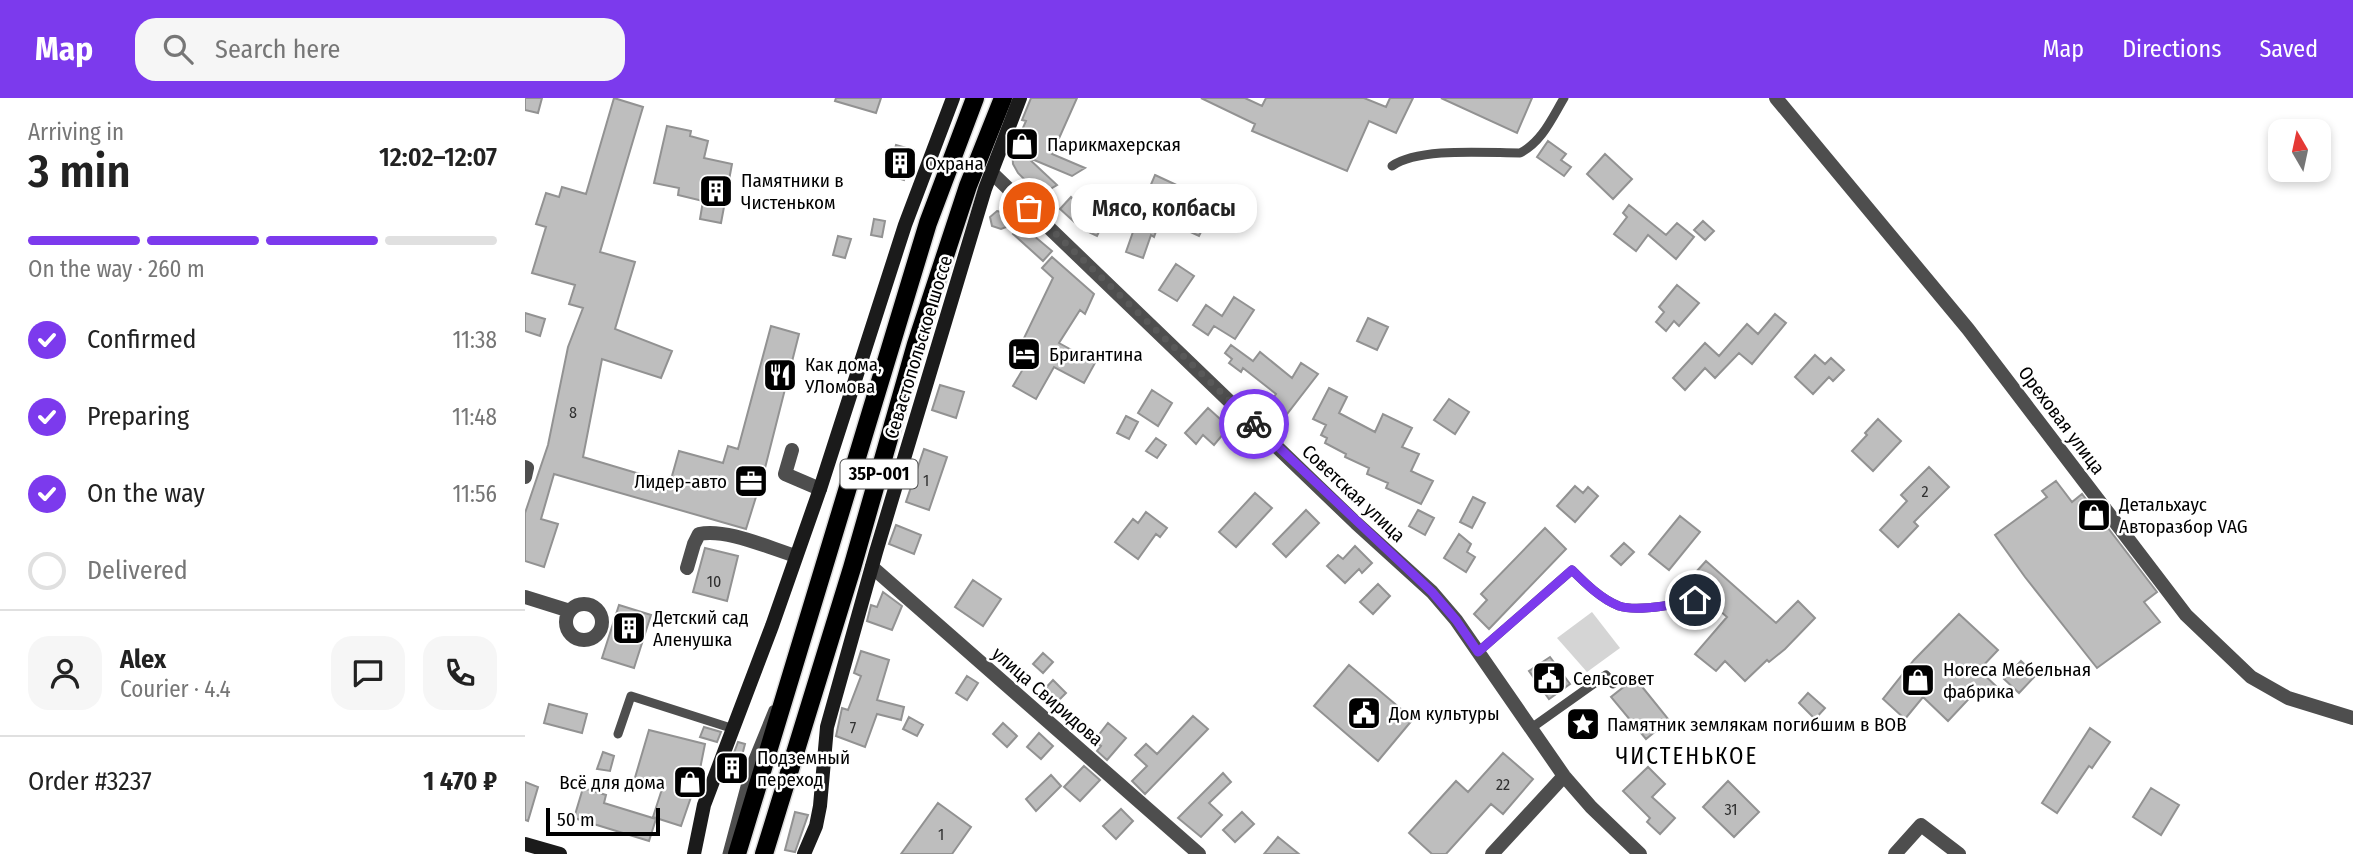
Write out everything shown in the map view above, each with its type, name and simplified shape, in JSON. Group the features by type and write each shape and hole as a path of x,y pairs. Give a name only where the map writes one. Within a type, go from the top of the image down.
{"main road":[{"path":"694,854 704,805 820,489 909,214 953,98"},
{"name":"35Р-001","path":"737,854 928,223 975,98"},
{"name":"35Р-001","path":"764,854 852,568 916,344 968,186 1003,98"},
{"name":"Севастопольское шоссе","path":"804,854 816,826 820,806 827,727 872,567 985,190 1020,98"},
{"path":"525,844 560,854"}],"street":[{"name":"Ореховая улица","path":"1776,98 1968,329 2186,615 2251,677 2288,698 2353,718"},
{"path":"998,152 1001,173 1008,189"},
{"name":"Советская улица","path":"991,172 1356,523 1432,592 1456,620 1564,776 1640,854"},
{"path":"985,190 995,186 1008,189"},
{"path":"792,450 785,474 820,489"},
{"path":"525,467 525,477"},
{"path":"687,568 699,534 709,532 725,534 796,556"},
{"name":"улица Свиридова","path":"872,567 1199,854"},
{"path":"525,597 570,611"},
{"path":"1551,789 1555,782 1552,760"},
{"path":"1492,854 1564,776"},
{"path":"1551,789 1563,785 1574,788"},
{"path":"1895,854 1921,825 1959,854"}],"lane":[{"path":"1392,166 1420,155 1520,153 1541,136 1564,98"},
{"path":"1478,652 1572,570 1591,589 1621,607 1665,607 1695,600"},
{"path":"727,854 758,745 777,699 794,668"},
{"path":"771,854 809,732 820,672"},
{"path":"1529,729 1606,675 1613,684"},
{"path":"618,734 631,696 734,729"}],"shaded area":[{"path":"1592,612 1620,648 1587,672 1557,638"}],"building":[{"path":"525,98 542,98 538,113 525,110"},
{"path":"614,98 643,107 600,252 635,262 615,329 672,351 661,378 602,359 583,457 670,483 679,451 723,463 728,446 738,449 771,326 799,334 765,468 746,529 554,474 541,519 558,524 544,567 525,561 525,513 548,445 568,347 583,308 569,304 575,285 532,273 546,227 536,224 546,193 559,197 562,187 586,194"},
{"path":"836,98 881,98 876,113 835,101"},
{"path":"1031,98 1077,98 1052,154 1085,168 1072,176 1027,157 1057,185 1040,195 1018,173 1013,164 1012,146 1015,146 1026,121 1022,120"},
{"path":"1201,98 1245,98 1262,106 1266,98 1364,98 1386,107 1390,98 1413,98 1396,133 1369,121 1347,171 1252,131 1255,124"},
{"path":"1441,98 1532,98 1517,133"},
{"path":"667,126 691,131 690,136 708,141 704,158 732,164 721,223 700,219 703,201 678,195 679,188 654,183"},
{"path":"1548,141 1566,154 1561,160 1571,167 1564,176 1537,157"},
{"name":"Охрана","path":"896,145 913,150 904,180 888,175"},
{"path":"1605,154 1632,179 1613,199 1587,174"},
{"path":"1155,175 1181,187 1172,207 1166,204 1143,258 1126,252 1134,229 1128,227 1136,206 1141,208"},
{"path":"1101,189 1116,196 1097,236 1082,229 1060,209 1071,197 1089,214"},
{"path":"1629,205 1666,235 1677,223 1694,237 1676,259 1648,235 1636,251 1614,234 1627,217 1623,213"},
{"path":"997,211 1005,213 1012,225 1001,229 992,226 990,217"},
{"path":"1193,216 1206,222 1199,236 1186,230"},
{"path":"874,219 885,221 882,237 871,235"},
{"path":"1703,221 1714,231 1705,240 1694,230"},
{"path":"1021,225 1052,251 1043,261 1013,234"},
{"path":"838,236 851,239 845,258 833,255"},
{"path":"1052,257 1094,294 1085,314 1080,310 1059,343 1095,363 1084,383 1054,367 1036,399 1013,386 1023,369 1012,363 1053,278 1042,268"},
{"path":"1176,264 1194,276 1177,301 1159,290"},
{"path":"1677,285 1699,303 1679,326 1674,321 1666,331 1656,322 1664,312 1659,307"},
{"path":"1234,297 1254,310 1235,339 1214,326 1208,335 1193,325 1206,305 1222,316"},
{"path":"525,313 545,319 540,336 525,331"},
{"path":"1775,314 1786,323 1752,364 1739,353 1715,378 1705,368 1685,390 1673,378 1705,343 1719,356 1747,324 1758,334"},
{"path":"1368,318 1388,327 1377,350 1357,341"},
{"path":"1231,345 1253,361 1260,352 1292,378 1301,363 1318,374 1287,414 1271,401 1276,394 1243,368 1241,372 1229,363 1232,359 1225,353"},
{"path":"1815,355 1825,364 1831,358 1844,370 1833,381 1829,377 1813,394 1795,377"},
{"path":"940,385 964,392 956,418 932,410"},
{"path":"1329,388 1347,397 1339,413 1375,432 1383,414 1412,428 1402,447 1419,454 1411,471 1433,481 1421,504 1386,488 1388,483 1367,474 1369,468 1345,457 1346,454 1325,443 1327,438 1321,435 1326,425 1313,419"},
{"path":"1152,390 1172,403 1158,426 1138,413"},
{"path":"1449,399 1469,412 1455,434 1434,420"},
{"path":"1208,408 1229,427 1214,445 1203,435 1196,444 1185,433"},
{"path":"1126,416 1138,422 1129,439 1117,433"},
{"path":"1878,419 1901,441 1873,471 1852,451"},
{"path":"1156,438 1166,445 1157,458 1146,451"},
{"path":"924,449 947,457 929,510 906,502"},
{"path":"1929,467 1949,487 1914,522 1918,526 1898,547 1880,530 1907,501 1901,495"},
{"path":"2056,481 2072,502 2082,494 2157,592 2144,602 2160,622 2097,668 1995,535 2047,497 2042,491"},
{"path":"1575,486 1583,493 1588,487 1598,496 1575,522 1557,506"},
{"path":"1255,493 1272,508 1236,547 1219,532"},
{"path":"1473,497 1485,503 1472,528 1460,522"},
{"path":"1306,510 1319,523 1286,557 1273,544"},
{"path":"1418,510 1434,518 1425,535 1409,526"},
{"path":"1146,512 1167,528 1160,537 1156,534 1138,559 1115,542 1133,519 1138,523"},
{"path":"1680,516 1700,532 1669,570 1649,554"},
{"path":"896,525 921,535 914,554 889,544"},
{"path":"1545,528 1566,549 1489,629 1474,614 1487,600 1481,594"},
{"path":"1459,534 1471,544 1467,552 1475,557 1466,572 1444,558"},
{"path":"1624,543 1634,552 1621,565 1611,556"},
{"path":"1355,546 1372,563 1362,573 1359,569 1345,583 1327,566 1338,555 1343,559"},
{"path":"705,548 738,556 727,601 693,592"},
{"path":"1706,561 1776,623 1798,601 1815,618 1785,649 1769,662 1767,660 1745,681 1725,661 1716,671 1695,654 1727,617 1687,582"},
{"path":"973,580 1001,599 983,626 955,607"},
{"path":"1378,584 1390,596 1373,614 1360,602"},
{"path":"883,592 902,606 892,630 867,621 871,605 877,607"},
{"name":"Детский сад Аленушка","path":"619,605 651,615 634,668 602,658"},
{"path":"1959,614 1998,650 1979,670 1997,687 1986,698 1978,689 1948,721 1923,697 1905,719 1883,699 1914,660"},
{"path":"861,651 889,660 877,700 904,707 901,720 877,714 865,747 836,736 842,708 848,710 861,676 854,673"},
{"path":"1043,653 1053,662 1043,673 1033,664"},
{"name":"Сельсовет","path":"1550,657 1570,684 1549,699 1529,671"},
{"path":"2021,661 2036,675 2019,693 2004,679"},
{"name":"Дом культуры","path":"1349,665 1413,719 1378,761 1314,706"},
{"path":"967,676 978,683 967,700 956,693"},
{"path":"1635,678 1669,720 1646,739 1611,697"},
{"path":"1053,680 1066,693 1056,703 1043,691"},
{"path":"1808,693 1825,708 1815,719 1799,703"},
{"path":"549,704 587,714 582,733 544,723"},
{"path":"1193,716 1208,729 1145,794 1132,781 1147,766 1135,755 1146,744 1157,754"},
{"path":"909,717 923,725 917,736 903,729"},
{"path":"1003,723 1017,736 1007,747 993,734"},
{"path":"1108,723 1126,738 1107,760 1097,751 1101,746 1094,741"},
{"path":"704,727 721,732 717,742 700,737"},
{"path":"2090,728 2110,742 2092,768 2089,766 2057,813 2042,803"},
{"path":"649,730 705,744 699,774 681,826 653,817 662,789 634,781"},
{"path":"1039,733 1053,746 1041,759 1027,747"},
{"name":"Подземный переход","path":"738,742 745,744 735,783 724,780"},
{"path":"603,752 614,756 610,771 597,769"},
{"path":"1503,753 1533,779 1503,814 1491,804 1446,854 1432,854 1409,833 1456,781 1468,792"},
{"path":"1084,766 1100,780 1080,801 1064,787"},
{"path":"1648,767 1665,784 1652,797 1675,818 1660,834 1647,822 1650,818 1623,791"},
{"path":"1223,773 1231,782 1209,803 1222,815 1201,837 1178,818"},
{"path":"1051,775 1061,786 1036,811 1026,799"},
{"path":"1728,781 1759,812 1734,837 1703,807"},
{"path":"525,782 538,787 528,821 525,820"},
{"path":"583,788 606,795 604,803 656,819 649,841 574,818"},
{"path":"2151,788 2179,805 2161,835 2133,817"},
{"path":"938,803 971,827 952,854 901,854"},
{"path":"1121,809 1133,821 1116,839 1103,826"},
{"name":"Подземный переход","path":"795,812 808,815 795,852 785,850"},
{"path":"1242,812 1254,824 1235,842 1223,830"},
{"path":"1278,837 1299,854 1264,854"}],"way so far":[{"path":"1029,208 1254,424"}],"place":[{"name":"Парикмахерская","path":"1022,144"},
{"name":"Охрана","path":"900,163"},
{"name":"Памятники в Чистеньком","path":"716,191"},
{"name":"Мясо, колбасы","path":"1029,208"},
{"name":"Бригантина","path":"1024,354"},
{"name":"Как дома, УЛомова","path":"780,375"},
{"name":"Лидер-авто","path":"751,481"},
{"name":"Детальхаус Авторазбор VAG","path":"2094,515"},
{"name":"Детский сад Аленушка","path":"629,628"},
{"name":"Сельсовет","path":"1549,678"},
{"name":"Horeca Мебельная фабрика","path":"1918,680"},
{"name":"Дом культуры","path":"1364,713"},
{"name":"Памятник землякам погибшим в ВОВ","path":"1583,724"},
{"name":"Подземный переход","path":"732,768"},
{"name":"Всё для дома","path":"690,782"}],"district":[{"name":"ЧИСТЕНЬКОЕ","path":"1687,756"}],"route":[{"path":"1254,424 1432,592 1478,652 1572,570 1591,589 1621,607 1665,607 1695,600"}]}
